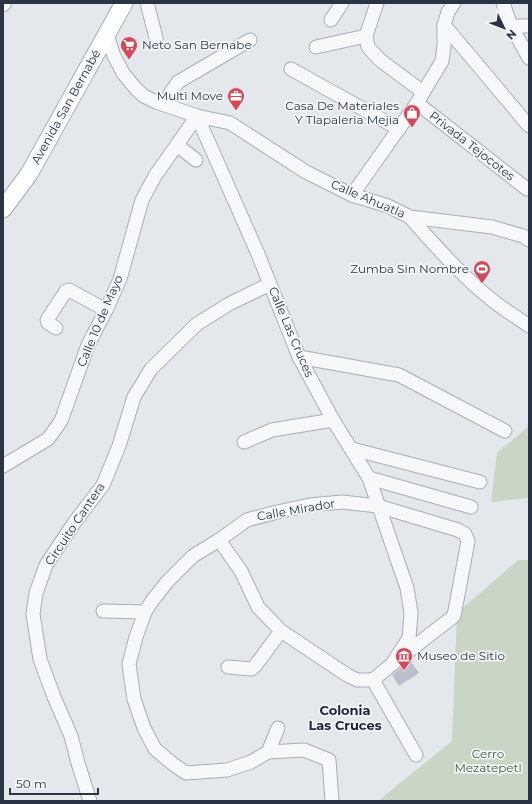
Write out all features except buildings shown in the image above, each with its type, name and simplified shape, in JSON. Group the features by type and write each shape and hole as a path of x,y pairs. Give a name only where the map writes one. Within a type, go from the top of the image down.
{"main road":[{"name":"Avenida San Bernabé","path":"3,209 29,174 124,3"}],"street":[{"path":"147,3 156,38"},
{"path":"331,20 342,3"},
{"path":"316,48 366,36 377,3"},
{"path":"352,195 399,129 442,61 444,25 448,12 454,3"},
{"path":"503,3 511,26 529,58"},
{"path":"444,25 529,126"},
{"path":"511,26 529,26"},
{"path":"107,34 114,56 122,73 136,89 144,96 197,116"},
{"name":"Privada Tejocotes","path":"366,36 368,47 380,60 420,97 527,189"},
{"path":"166,105 171,92 178,82 250,40"},
{"path":"291,69 399,129"},
{"name":"Calle 10 de Mayo","path":"3,466 48,439 60,421 88,345 120,279 142,200 155,176 197,116"},
{"name":"Calle Ahuatla","path":"197,116 230,123 306,172 352,195 388,206 410,217 492,228 527,237"},
{"name":"Calle Las Cruces","path":"197,116 258,254 299,357 333,420 369,478 407,588 412,613 409,638 392,664 373,680"},
{"path":"177,145 196,160"},
{"path":"410,217 460,272 488,296 529,326"},
{"name":"Circuito Cantera","path":"90,801 71,736 54,697 40,659 33,614 36,594 46,565 74,523 103,485 119,446 134,397 151,369 197,324 229,304 270,284"},
{"path":"56,328 48,323 48,320 66,291 69,290 106,310"},
{"path":"299,357 399,375 505,431"},
{"path":"244,442 272,430 333,420"},
{"path":"352,449 480,482"},
{"path":"369,478 471,507"},
{"name":"Calle Mirador","path":"332,801 329,760 304,750 268,752 251,762 227,770 186,773 155,749 144,728 134,699 130,664 136,637 146,612 166,582 193,556 247,520 310,505 342,502 378,506 458,530 465,534 468,542 454,616 392,664"},
{"path":"219,540 241,571 258,607 281,631 352,677 358,680 373,680 416,755"},
{"path":"103,611 146,612"},
{"path":"228,667 252,669 281,631"},
{"path":"268,752 278,728"}],"green space":[{"path":"529,426 529,498 491,502 497,453"},
{"name":"Cerro Mezatepetl","path":"518,560 529,560 529,801 378,801 452,741 457,613"}],"place":[{"name":"Neto San Bernabe","path":"129,60"},
{"name":"Multi Move","path":"236,111"},
{"name":"Casa De Materiales Y Tlapaleria Mejia","path":"412,128"},
{"name":"Zumba Sin Nombre","path":"482,284"},
{"name":"Museo de Sitio","path":"404,671"}],"district":[{"name":"Colonia Las Cruces","path":"345,718"}]}
